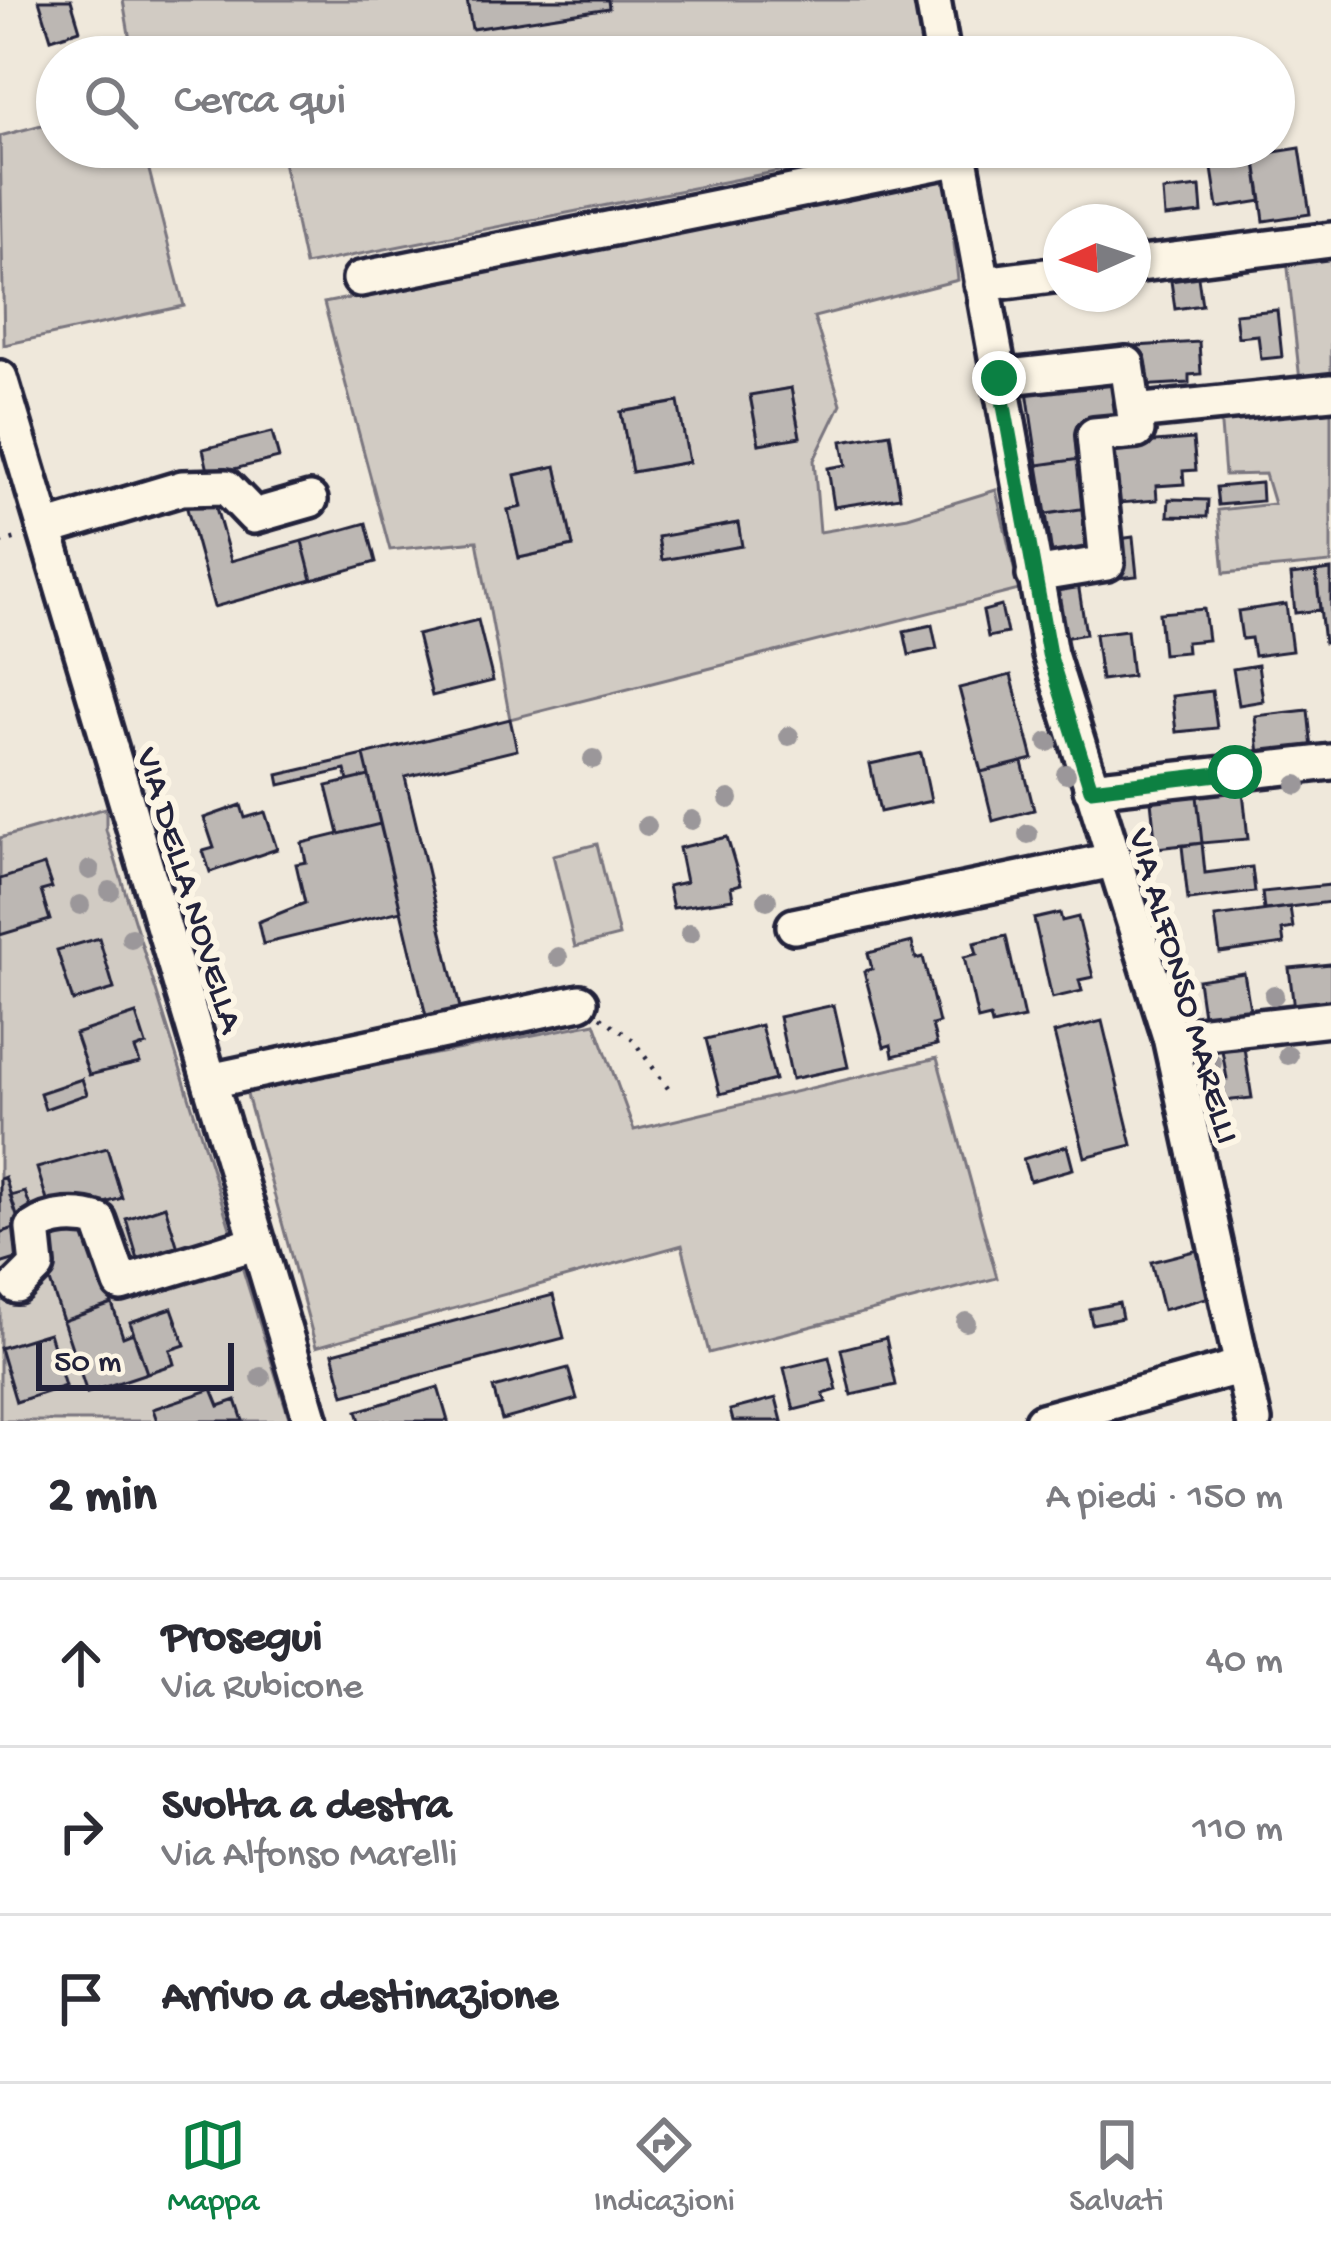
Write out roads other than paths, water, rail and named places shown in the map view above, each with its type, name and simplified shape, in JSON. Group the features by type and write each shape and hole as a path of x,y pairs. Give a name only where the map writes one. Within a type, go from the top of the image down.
{"street":[{"path":"933,0 939,36"},
{"path":"360,279 884,168"},
{"name":"VIA ALFONSO MARELLI","path":"962,168 1049,654 1169,1036 1254,1421"},
{"path":"1151,263 1331,240"},
{"path":"982,284 1043,276"},
{"path":"999,378 1127,364 1137,431 1094,435 1107,563 1034,575"},
{"name":"VIA DELLA NOVELLA","path":"0,378 311,1421"},
{"path":"1134,412 1331,392"},
{"path":"45,529 182,488 226,487 254,515 310,500"},
{"path":"1091,789 1331,762"},
{"path":"794,926 1113,860"},
{"path":"210,1081 580,1002"},
{"path":"1169,1036 1331,1019"},
{"path":"17,1286 37,1266 33,1228 44,1220 82,1216 99,1221 121,1284 258,1242"},
{"path":"1042,1421 1242,1366"}]}
